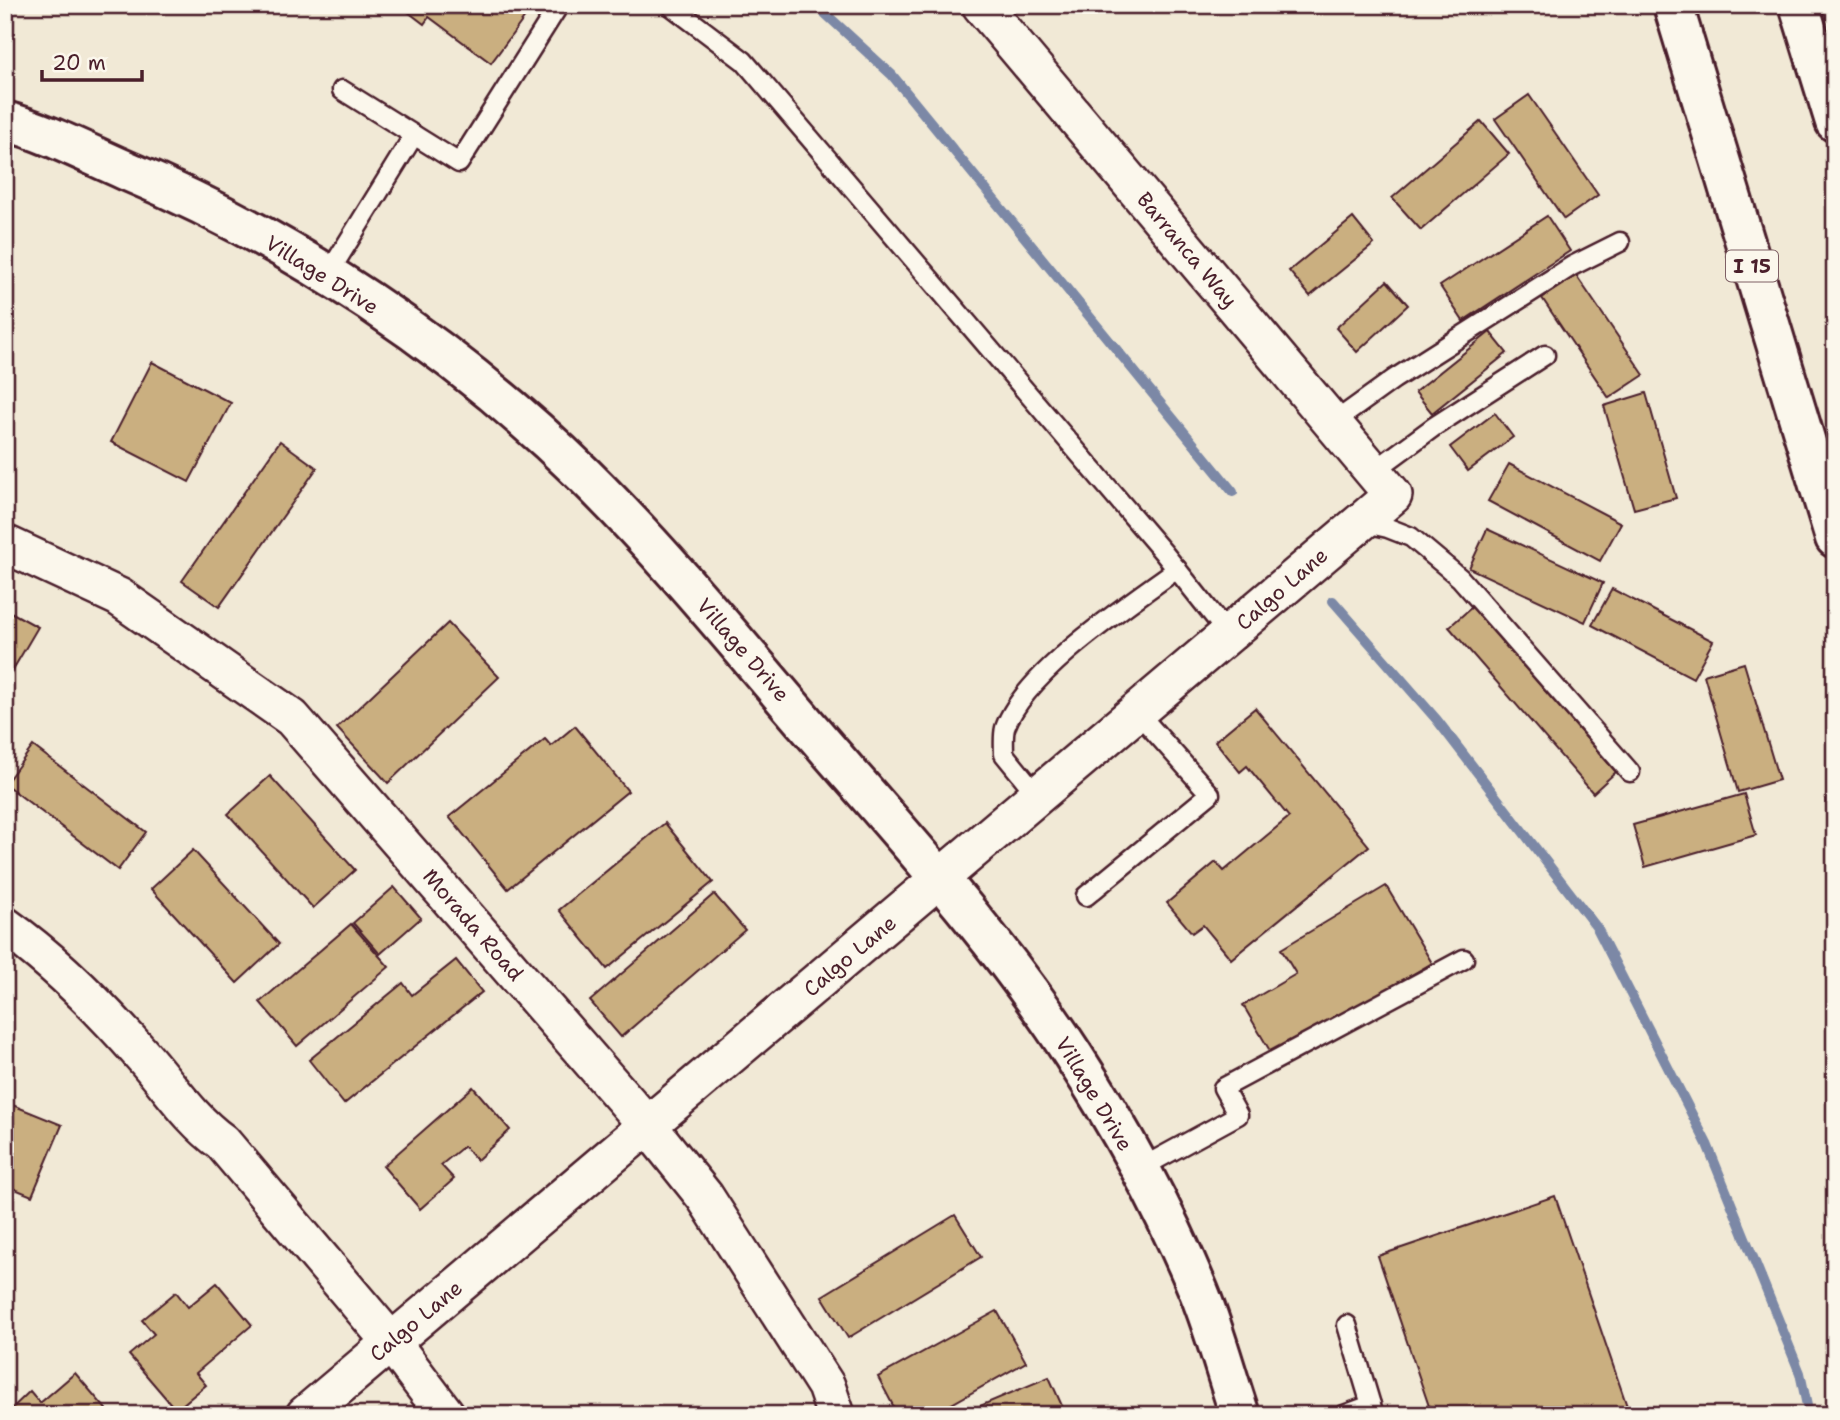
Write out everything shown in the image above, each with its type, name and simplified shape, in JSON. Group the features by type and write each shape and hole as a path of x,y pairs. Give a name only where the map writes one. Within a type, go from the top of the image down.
{"main road":[{"name":"I 15","path":"1673,5 1834,535"},
{"path":"1799,5 1835,122"},
{"name":"Village Drive","path":"5,121 189,197 327,276 407,329 478,382 583,474 684,582 940,880 1008,965 1073,1055 1139,1169 1199,1293 1240,1415"}],"street":[{"name":"Barranca Way","path":"981,5 1383,483"},
{"name":"Calgo Lane","path":"305,1415 1361,522 1383,483"},
{"name":"Morada Road","path":"5,544 120,597 292,718 648,1126 705,1197 826,1385 836,1415"},
{"path":"5,926 80,989 143,1055 208,1132 222,1142 391,1342 446,1415"}],"lane":[{"path":"342,90 459,163 559,5"},
{"path":"670,5 744,61 1177,569 1229,635"},
{"path":"327,276 414,135"},
{"path":"1333,423 1394,379 1560,273 1620,242"},
{"path":"1383,483 1435,426 1545,355"},
{"path":"1361,522 1411,537 1460,578 1630,772"},
{"path":"1039,797 1004,754 1004,730 1025,693 1092,631 1177,569"},
{"path":"1086,896 1210,794 1138,713"},
{"path":"1139,1169 1238,1115 1223,1088 1464,959"},
{"path":"1344,1415 1372,1410 1347,1325"}],"building":[{"path":"399,5 534,5 491,63 429,17 424,24"},
{"path":"1529,95 1598,195 1564,219 1495,119"},
{"path":"1481,121 1509,154 1421,230 1392,198"},
{"path":"1547,216 1570,251 1463,321 1440,286"},
{"path":"1353,218 1374,244 1310,296 1289,271"},
{"path":"1576,275 1644,375 1609,398 1542,298"},
{"path":"1387,281 1408,305 1357,352 1336,328"},
{"path":"1490,332 1507,353 1432,413 1415,392"},
{"path":"152,362 231,403 189,482 111,442"},
{"path":"1646,393 1676,498 1634,509 1604,406"},
{"path":"1495,413 1513,437 1468,471 1450,447"},
{"path":"280,441 317,468 219,607 182,581"},
{"path":"1509,464 1621,523 1600,561 1488,501"},
{"path":"1487,529 1603,583 1585,622 1469,568"},
{"path":"1612,589 1713,641 1693,678 1592,625"},
{"path":"1472,607 1616,772 1593,793 1449,627"},
{"path":"5,609 38,627 8,678 5,677"},
{"path":"448,623 499,677 388,783 337,728"},
{"path":"1744,663 1779,780 1738,792 1704,675"},
{"path":"1255,708 1369,846 1231,959 1203,925 1192,933 1167,903 1216,862 1224,871 1289,817 1247,766 1240,772 1215,741"},
{"path":"575,726 628,791 508,889 449,817 545,739 551,746"},
{"path":"33,746 146,832 118,870 5,784"},
{"path":"270,776 355,870 313,908 228,814"},
{"path":"1744,794 1756,835 1645,867 1633,825"},
{"path":"665,823 713,882 607,969 559,910"},
{"path":"193,850 279,944 237,983 151,889"},
{"path":"1386,886 1432,963 1273,1056 1243,1005 1296,974 1281,949"},
{"path":"394,887 421,918 380,954 353,923"},
{"path":"714,894 745,930 621,1037 590,1001"},
{"path":"351,924 389,967 297,1046 260,1002"},
{"path":"456,960 482,992 344,1104 309,1060 403,983 412,995"},
{"path":"473,1087 510,1130 477,1160 464,1146 441,1165 454,1179 420,1209 383,1166"},
{"path":"5,1102 62,1125 32,1196 5,1185"},
{"path":"1555,1196 1630,1415 1432,1415 1378,1256"},
{"path":"955,1215 981,1257 848,1338 822,1296"},
{"path":"217,1283 252,1325 196,1373 206,1385 176,1410 129,1355 154,1334 142,1320 176,1292 188,1307"},
{"path":"997,1311 1026,1362 932,1415 898,1415 878,1377"},
{"path":"75,1373 111,1415 5,1415 30,1391 40,1403"},
{"path":"1049,1377 1063,1408 1047,1415 969,1415 968,1411"}],"waterway":[{"path":"816,5 892,75 1233,492"},
{"path":"1333,601 1437,720 1597,928 1707,1144 1800,1373 1809,1415"}]}
